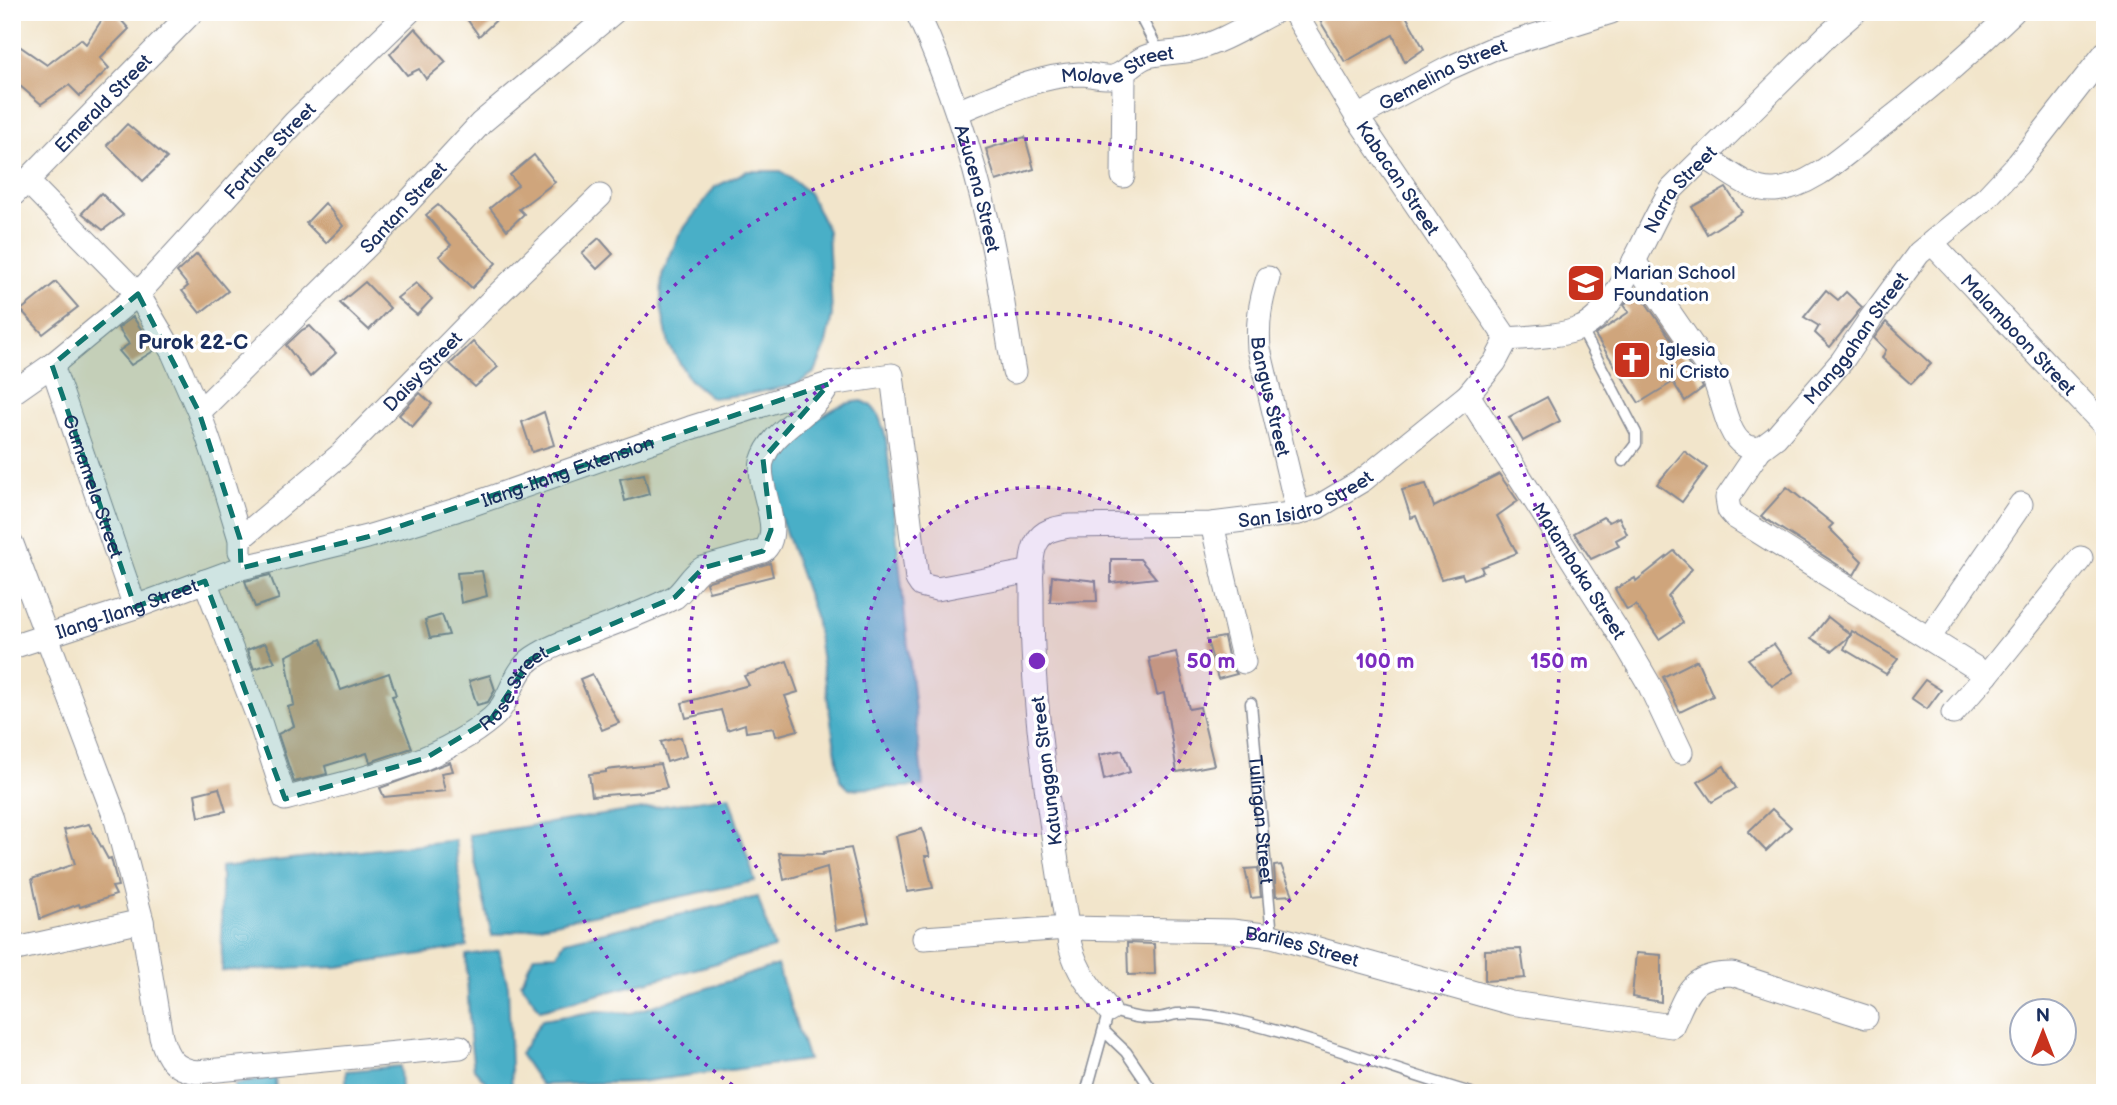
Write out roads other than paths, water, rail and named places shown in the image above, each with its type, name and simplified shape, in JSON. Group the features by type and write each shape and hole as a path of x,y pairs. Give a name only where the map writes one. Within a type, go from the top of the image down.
{"street":[{"name":"Emerald Street","path":"17,181 192,12"},
{"name":"Fortune Street","path":"12,393 52,365 138,294 296,122 409,12"},
{"name":"Santan Street","path":"199,412 374,239 481,123 614,12"},
{"name":"Azucena Street","path":"917,12 937,56 957,112 989,225 1014,372"},
{"name":"Molave Street","path":"957,112 1022,85 1081,74 1113,77 1124,73 1133,63 1147,56 1210,44 1274,12"},
{"name":"Kabacan Street","path":"1294,12 1357,117 1507,339"},
{"name":"Gemelina Street","path":"1357,117 1449,68 1492,49 1611,12"},
{"name":"Narra Street","path":"1581,328 1601,313 1634,261 1663,202 1686,174 1855,12"},
{"path":"1704,156 1762,190 1776,190 1801,183 1832,164 1908,106 1968,56 2013,12"},
{"name":"Manggahan Street","path":"1929,638 1735,517 1729,510 1727,498 1760,449 1776,437 1842,361 1911,264 1986,198 2018,164 2105,53"},
{"path":"1123,176 1124,73"},
{"path":"17,181 138,294 173,353 199,412 240,539 241,568"},
{"name":"Daisy Street","path":"240,539 340,455 490,302 600,196"},
{"name":"Malamboon Street","path":"1932,243 2105,426"},
{"path":"1634,261 1712,374 1720,390 1727,421 1736,438 1745,446 1760,449"},
{"name":"Bangus Street","path":"1268,278 1257,322 1259,349 1298,513"},
{"path":"1507,339 1555,334 1581,328"},
{"name":"San Isidro Street","path":"1044,533 1054,528 1069,526 1212,524 1318,508 1363,480 1468,395 1495,362 1507,339"},
{"name":"Gumamela Street","path":"52,365 135,607"},
{"name":"Ilang-Ilang Extension","path":"241,568 367,537 456,510 691,428 829,384 892,375 914,571 921,585 937,589 1032,571"},
{"name":"Rose Street","path":"205,581 261,725 285,799 391,770 426,758 470,735 492,718 504,707 515,682 531,659 568,640 675,597 695,573 703,568 763,551 767,547 771,530 762,480 763,459 781,433 820,400 829,384"},
{"name":"Matambaka Street","path":"1468,395 1643,673 1681,752"},
{"path":"1987,675 1929,638 2021,504"},
{"path":"1212,524 1244,662"},
{"name":"Katunggan Street","path":"1044,533 1034,550 1032,626 1049,807 1075,962 1106,1020"},
{"path":"12,544 116,820 142,921 165,1052 173,1064 184,1070 197,1072 460,1047"},
{"path":"1953,713 2081,558"},
{"name":"Ilang-Ilang Street","path":"12,648 241,568"},
{"path":"12,950 142,921"},
{"name":"Bariles Street","path":"924,938 1068,928 1232,931 1272,936 1511,1003 1672,1026 1691,986 1700,979 1716,974 1732,974 1866,1017"}],"lane":[{"path":"1138,12 1160,54"},
{"path":"1581,328 1636,433 1636,444 1623,461"},
{"name":"Tulingan Street","path":"1251,704 1272,936"},
{"path":"1106,1020 1198,1014 1224,1018 1279,1032 1471,1093"},
{"path":"1086,1093 1106,1020"},
{"path":"1106,1020 1154,1093"}],"water":[{"path":"747,171 781,171 809,193 828,231 832,315 825,348 815,372 796,385 712,398 689,379 669,345 661,306 662,275 679,235 715,187"},
{"path":"862,401 876,411 886,438 923,786 849,789 840,780 815,616 774,499 773,470 787,448 824,415 846,404"},
{"path":"729,796 755,881 492,936 469,835"},
{"path":"455,840 467,947 338,967 222,971 221,867"},
{"path":"758,897 774,948 540,1010 521,983 534,955 557,954 565,941"},
{"path":"499,950 508,986 512,1093 485,1093 485,1081 474,1069 466,955"},
{"path":"777,965 808,1060 638,1082 541,1085 520,1054 542,1020 598,1011 632,1013"},
{"path":"400,1066 401,1093 346,1093 346,1071"},
{"path":"275,1077 276,1093 236,1093 234,1084"}],"place":[{"name":"Marian School Foundation","path":"1586,283"},
{"name":"Iglesia ni Cristo","path":"1632,360"}],"district":[{"name":"Purok 22-C","path":"193,342"}]}
